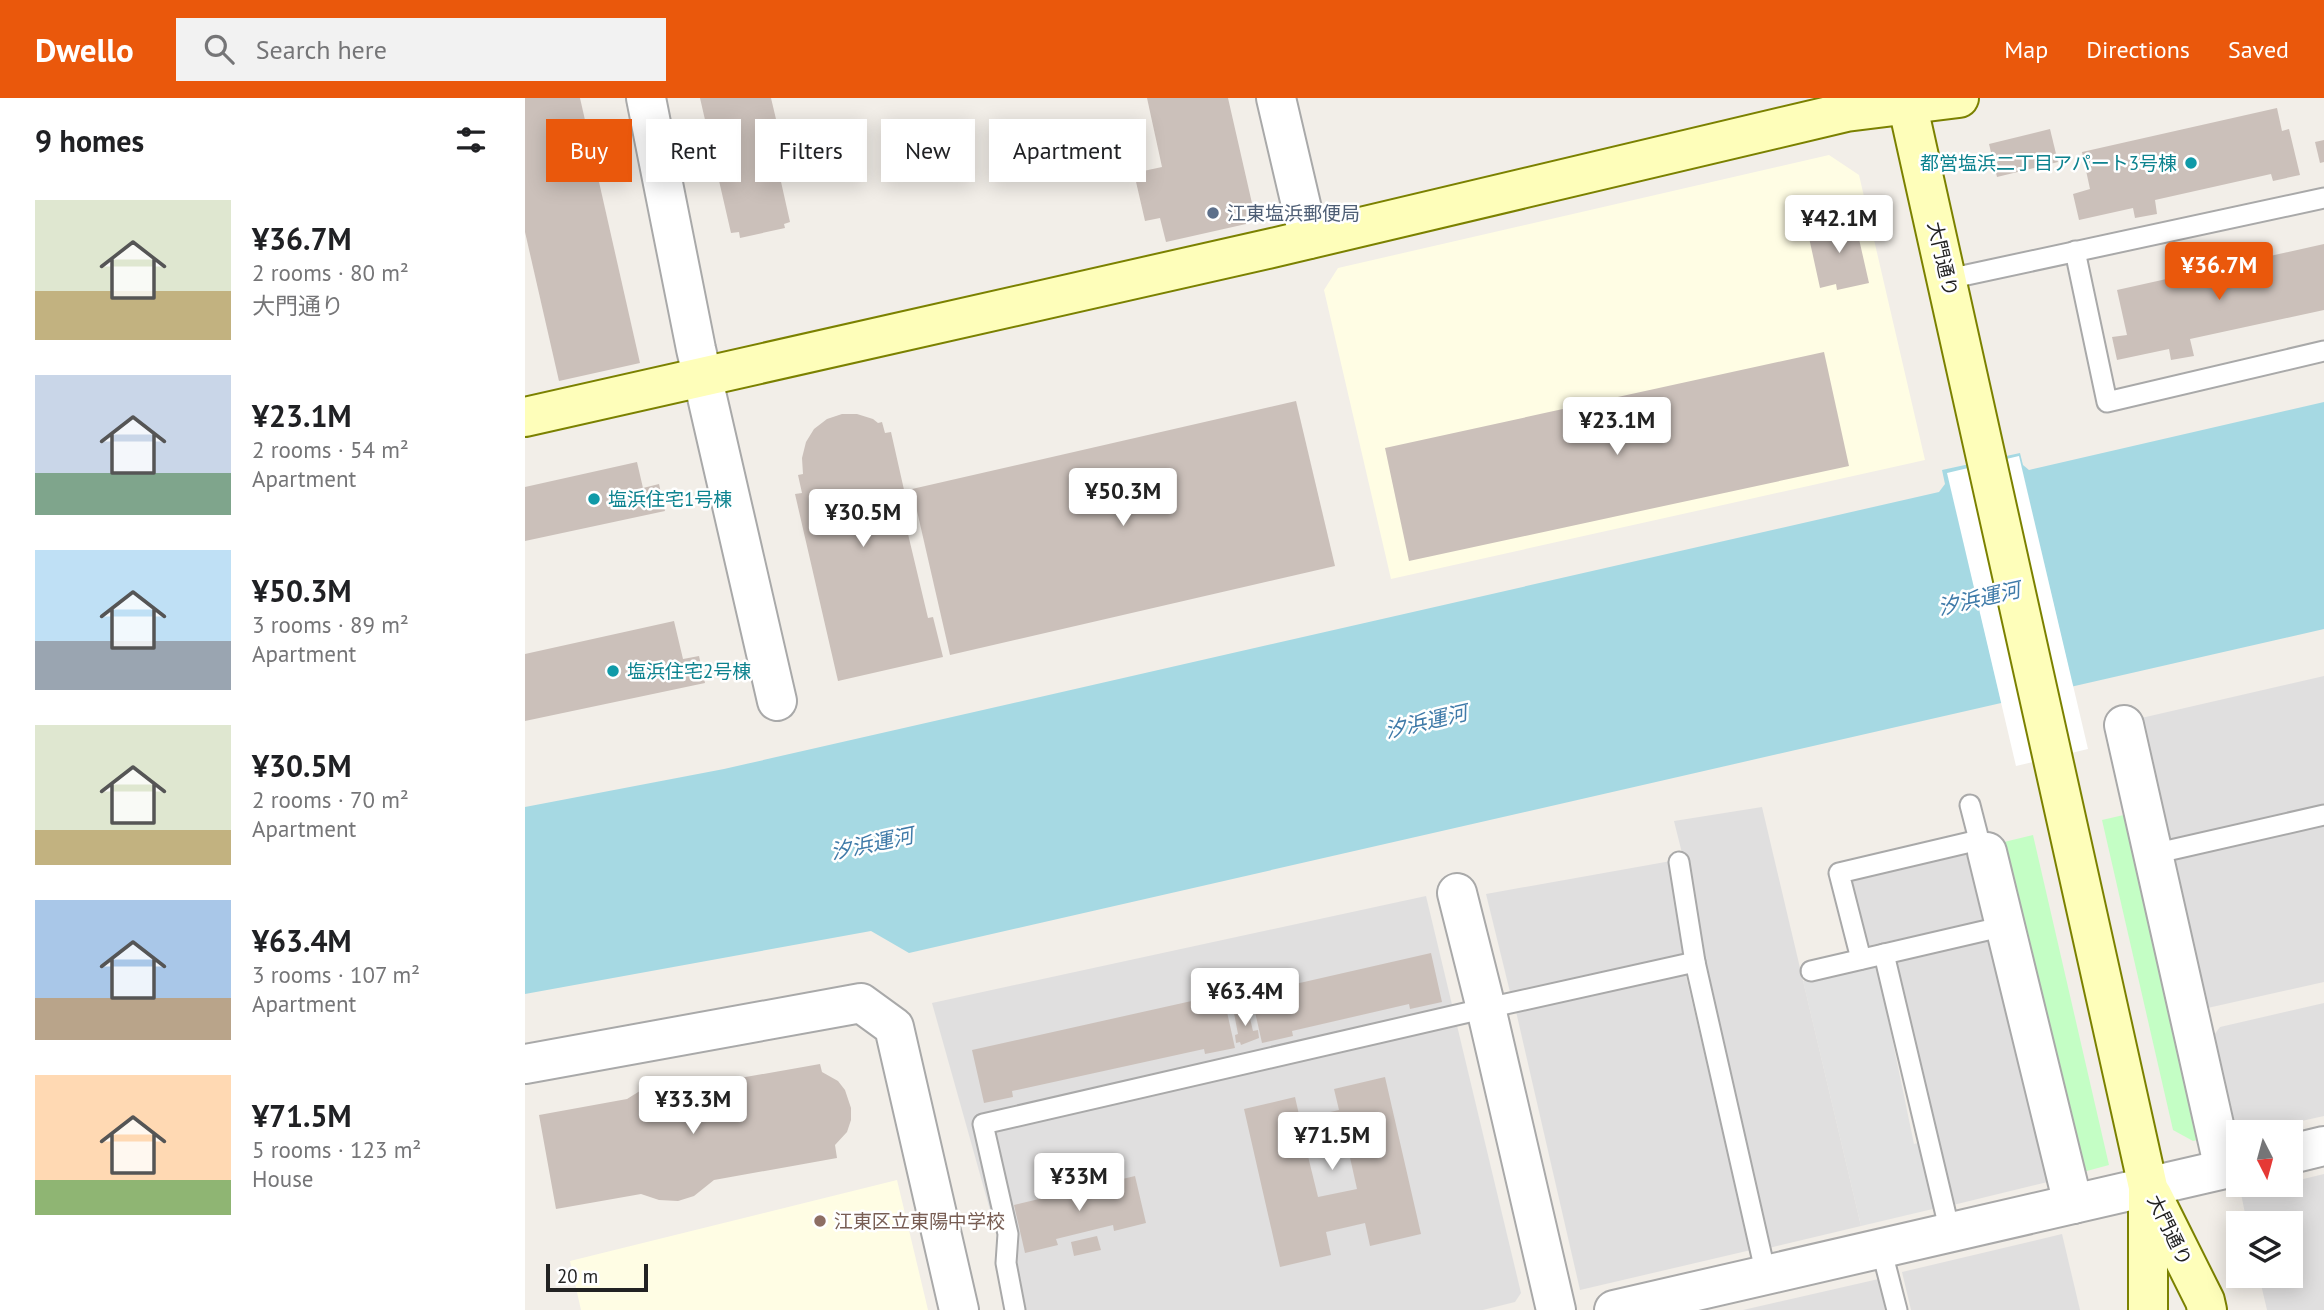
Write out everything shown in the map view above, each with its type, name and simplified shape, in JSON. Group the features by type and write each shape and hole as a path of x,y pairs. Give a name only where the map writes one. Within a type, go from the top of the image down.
{"street":[{"path":"646,98 703,378 777,701"},
{"path":"1276,98 1309,239"},
{"path":"525,417 1309,239 1846,112 1907,101 1959,98"},
{"name":"大門通り","path":"1907,101 2148,1187 2148,1310"},
{"path":"2124,726 2226,1147"},
{"path":"1983,846 2073,1204"},
{"path":"1457,894 1556,1310"},
{"path":"525,1065 861,1003 894,1027 959,1310"},
{"path":"2303,1151 2324,1146"},
{"path":"1614,1310 2226,1168"},
{"name":"大門通り","path":"2148,1187 2207,1310"}],"lane":[{"path":"1948,279 2324,198"},
{"path":"2075,251 2107,402 2324,351"},
{"path":"1861,959 1839,873 1983,846 1970,804"},
{"path":"2153,854 2324,815"},
{"path":"1679,862 1695,962 1766,1275"},
{"path":"1811,971 2005,926"},
{"path":"1884,954 1950,1232"},
{"path":"1015,1310 1006,1263 1009,1234 983,1124 1695,962"},
{"path":"1881,1248 1897,1310"}],"shaded area":[{"path":"1829,155 1859,175 1925,460 1391,579 1324,290 1338,268"},
{"path":"2324,676 2324,808 2163,844 2137,719"},
{"path":"1762,807 1861,1226 1769,1248 1674,821"},
{"path":"2324,823 2324,982 2203,1009 2167,858"},
{"path":"1970,847 1987,914 1983,921 1867,946 1845,877"},
{"path":"1671,861 1690,955 1510,992 1486,894"},
{"path":"1426,896 1521,1293 1515,1302 1483,1310 1018,1310 932,1003"},
{"path":"1986,941 1999,950 2056,1180 1949,1206 1894,962"},
{"path":"1877,966 1914,1144 1922,1142 1937,1208 1861,1226 1803,981"},
{"path":"1685,972 1751,1250 1580,1290 1515,1007"},
{"path":"2324,1003 2324,1116 2303,1121 2227,1120 2208,1043 2220,1027"},
{"path":"2324,1174 2324,1310 2267,1310 2262,1288 2303,1288 2303,1211 2245,1211 2242,1197 2303,1197 2303,1179"},
{"name":"江東区立東陽中学校","path":"897,1180 928,1310 581,1310 570,1261"},
{"path":"2062,1234 2080,1310 1911,1310 1902,1272"},
{"path":"1883,1278 1891,1310 1743,1310"}],"green space":[{"path":"2128,814 2202,1139 2193,1141 2173,1130 2102,820"},
{"path":"2033,835 2109,1165 2083,1172 2000,843"}],"water":[{"name":"汐浜運河","path":"2324,402 2324,629 909,953 871,931 525,994 525,807 724,769 1939,492 1945,484 1942,470 2020,453 2023,465 2029,470"}],"pier":[{"path":"2019,456 2088,749 2016,766 1947,473"}],"building":[{"path":"525,98 580,98 585,119 546,119 546,182 599,182 640,363 559,381 525,232"},
{"path":"700,98 771,98 776,119 755,119 755,182 781,182 790,222 784,224 785,228 740,238 739,232 731,233 719,182 741,182 741,119 705,119"},
{"path":"1147,98 1228,98 1254,212 1246,224 1166,242 1160,218 1145,221 1136,182 1146,182 1146,170 1162,167"},
{"name":"都営塩浜二丁目アパート3号棟","path":"2277,108 2282,131 2289,129 2300,175 2273,181 2271,174 2155,200 2157,214 2135,218 2133,208 2079,220 2073,194 2090,189 2082,152"},
{"path":"2050,129 2058,162 1997,177 1989,144"},
{"path":"2324,140 2324,162 2320,163 2315,142"},
{"path":"1854,217 1869,283 1837,290 1836,284 1820,288 1808,233 1823,229 1822,224"},
{"path":"2324,244 2324,310 2190,339 2194,356 2171,360 2169,349 2117,360 2112,337 2127,335 2117,290"},
{"path":"1824,352 1849,466 1409,561 1385,448"},
{"path":"1296,401 1335,566 950,655 912,489"},
{"path":"842,414 857,414 878,423 882,422 885,433 891,432 909,512 903,513 928,618 933,617 943,657 838,681 795,494 802,493 798,475 803,474 802,458 806,442 814,429 827,419"},
{"name":"塩浜住宅1号棟","path":"637,462 643,488 659,484 665,511 525,541 525,487"},
{"name":"塩浜住宅2号棟","path":"674,621 683,659 699,656 705,683 525,721 525,654"},
{"path":"1431,953 1442,1002 1410,1009 1409,1004 1292,1031 1293,1036 1262,1043 1251,994"},
{"path":"1223,994 1235,1048 1205,1054 1204,1049 1012,1091 1013,1097 984,1103 972,1050"},
{"path":"1248,1010 1253,1031 1258,1030 1259,1038 1241,1045 1240,1042 1236,1043 1235,1035 1238,1034 1234,1013"},
{"path":"820,1064 822,1072 838,1081 845,1090 851,1108 847,1132 835,1145 837,1158 714,1180 694,1196 678,1201 659,1200 641,1194 556,1209 539,1115 627,1099 651,1084 666,1081 694,1086"},
{"path":"1385,1077 1421,1234 1370,1246 1365,1223 1326,1232 1331,1255 1280,1267 1244,1109 1295,1097 1300,1119 1339,1110 1334,1089","holes":["1345,1135 1357,1189 1318,1197 1305,1144"]},
{"path":"1135,1176 1146,1223 1114,1231 1113,1225 1056,1239 1058,1245 1025,1253 1014,1205"},
{"path":"1097,1236 1101,1250 1074,1256 1071,1242"}],"place":[{"name":"都営塩浜二丁目アパート3号棟","path":"2191,163"},
{"name":"江東塩浜郵便局","path":"1213,213"},
{"name":"塩浜住宅1号棟","path":"594,499"},
{"name":"塩浜住宅2号棟","path":"613,671"},
{"name":"江東区立東陽中学校","path":"820,1221"}]}
